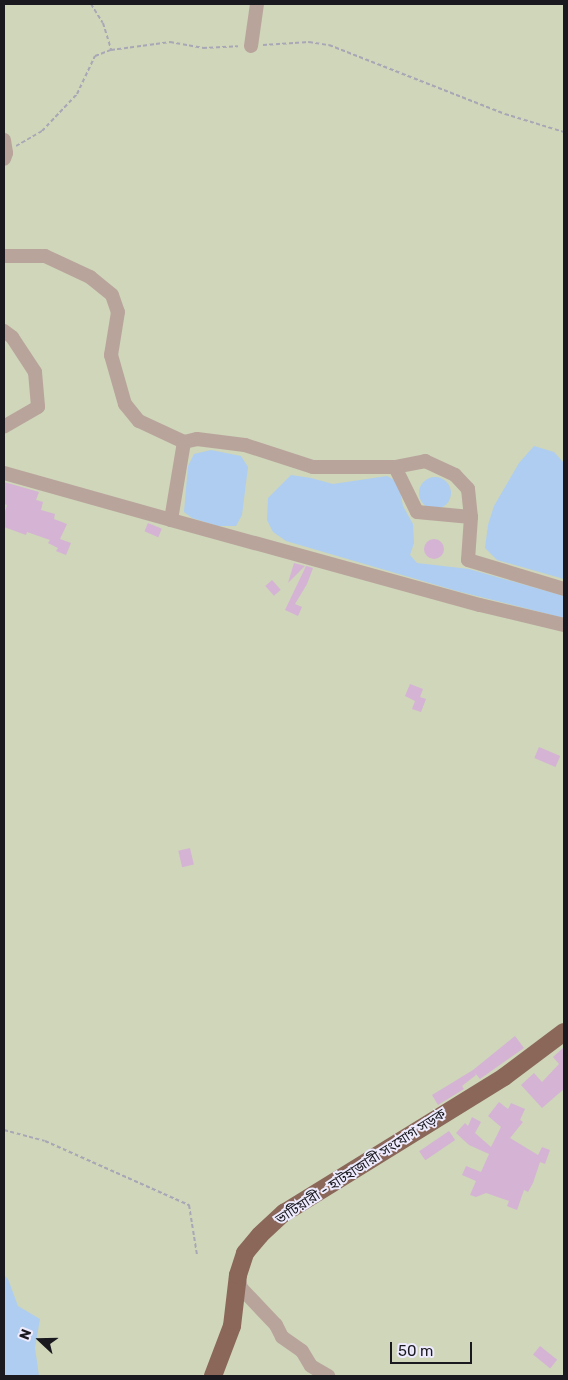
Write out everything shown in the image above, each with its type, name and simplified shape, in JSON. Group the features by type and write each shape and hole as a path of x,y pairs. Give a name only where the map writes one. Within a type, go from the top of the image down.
{"main road":[{"name":"ভাটিয়ারী - হাটহাজারী সংযোগ সড়ক","path":"213,1376 232,1326 238,1275 245,1253 260,1235 284,1213 504,1077 564,1032"}],"street":[{"path":"251,46 257,4"},
{"path":"4,256 45,256 90,277 112,295 118,312 111,355 125,404 139,421 184,442 197,439 246,445 313,467 396,466 425,462 455,474 468,489 471,517 468,560 564,589"},
{"path":"4,331 12,337 35,372 38,407 4,426"},
{"path":"171,520 184,442"},
{"path":"396,466 416,512 471,517"},
{"path":"4,473 470,603 564,626"},
{"path":"238,1275 241,1288 276,1325 282,1337 302,1351 311,1366 328,1376"}],"path":[{"path":"91,4 103,23 112,50"},
{"path":"4,151 42,131 77,94 96,56 112,50 170,42 202,48 309,42 329,44 505,114 564,132"},
{"path":"4,1130 45,1140 189,1205 197,1255"}],"green space":[{"path":"4,4 564,4 564,1376 4,1376"}],"water":[{"path":"534,446 554,452 564,463 564,579 497,560 485,548 488,525 494,506 519,463"},
{"path":"211,450 241,456 248,467 242,515 236,526 218,526 192,518 184,512 188,466 194,454"},
{"path":"291,475 333,484 387,476 398,482 403,506 413,524 414,543 410,555 417,563 469,569 564,596 564,618 457,591 286,541 273,532 267,520 268,498"},
{"path":"435,477 441,478 446,482 450,487 450,499 446,504 441,508 435,509 429,508 424,504 420,499 419,493 420,487 424,482 429,478"},
{"path":"4,1275 8,1279 18,1306 40,1319 35,1348 39,1376 4,1376"}],"building":[{"path":"4,482 39,492 36,500 43,502 41,510 55,514 54,519 67,524 60,539 71,543 66,555 56,551 58,548 48,543 50,540 27,532 26,535 4,527 4,515 7,505 4,504"},
{"path":"148,523 162,529 158,537 144,531"},
{"path":"434,539 441,542 444,549 441,556 434,559 427,556 424,549 427,542"},
{"path":"294,563 305,566 288,583"},
{"path":"306,566 313,568 307,584 295,604 302,607 298,616 285,610"},
{"path":"272,580 281,590 274,596 265,586"},
{"path":"410,684 423,689 420,697 426,699 421,712 412,709 415,701 405,696"},
{"path":"539,747 560,756 555,767 534,758"},
{"path":"190,848 194,865 182,867 178,851"},
{"path":"515,1036 524,1048 480,1079 475,1073 476,1075 462,1086 464,1089 438,1105 432,1095 473,1070"},
{"path":"564,1047 564,1089 542,1108 521,1085 534,1073 542,1082 559,1064 553,1057"},
{"path":"499,1102 508,1109 511,1103 525,1109 520,1120 523,1122 510,1138 538,1155 542,1147 550,1150 545,1164 540,1162 528,1192 524,1190 517,1210 507,1206 509,1201 486,1193 476,1197 470,1195 476,1181 462,1175 466,1166 481,1172 489,1154 469,1145 456,1133 465,1123 468,1126 472,1117 481,1122 475,1133 491,1147 501,1127 488,1116"},
{"path":"449,1131 455,1140 425,1160 419,1151"},
{"path":"540,1346 557,1360 550,1368 533,1355"}]}
